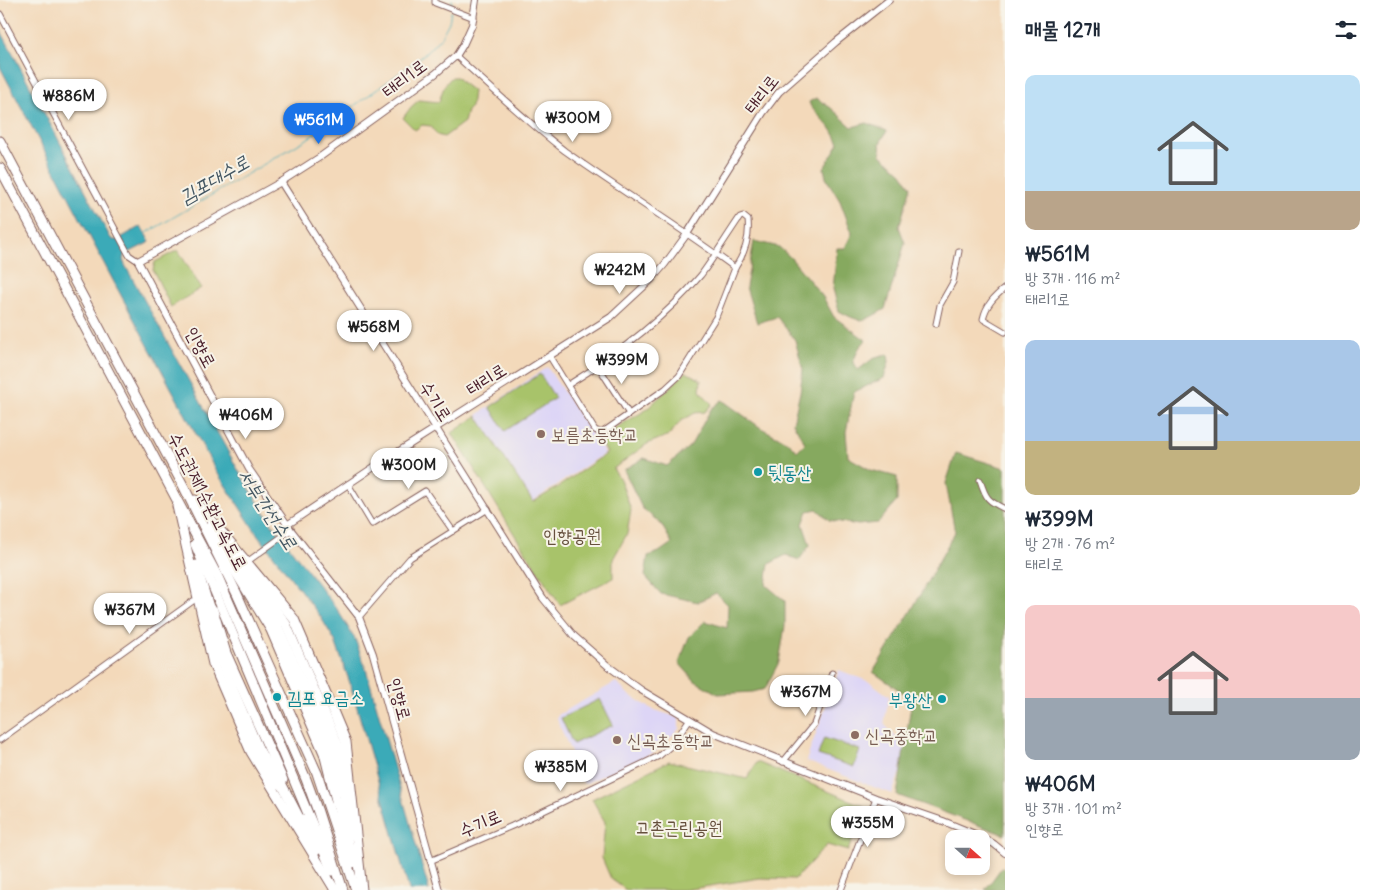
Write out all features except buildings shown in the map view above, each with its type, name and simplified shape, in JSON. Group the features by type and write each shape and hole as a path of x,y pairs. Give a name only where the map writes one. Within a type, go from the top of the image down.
{"highway":[{"name":"수도권제1순환고속도로","path":"0,140 184,487 237,594 317,773 359,890"},
{"name":"수도권제1순환고속도로","path":"0,168 222,585 291,744 318,812 338,890"},
{"path":"184,487 294,619 346,742 359,890"},
{"path":"184,487 271,630 324,753 359,890"},
{"path":"174,493 213,664 251,752 338,890"},
{"path":"174,493 235,652 338,890"}],"street":[{"path":"435,0 435,3 471,17"},
{"name":"태리1로","path":"138,261 281,182 356,132 435,74 456,56 469,34 476,0"},
{"name":"태리로","path":"288,530 348,484 611,317 652,279 687,234 779,92 836,42 889,0"},
{"name":"인향로","path":"0,14 129,255 138,261 249,469 288,530 359,617 369,641 439,890"},
{"path":"456,56 536,127 565,150 735,268"},
{"name":"수기로","path":"281,182 543,598 574,636 590,651 624,678 690,720 725,739 982,837 994,844 1005,854"},
{"path":"550,357 597,432 603,432 665,389 683,370 716,317 735,268 744,253 748,237 747,218 740,217 716,254 670,308 640,335 598,366 568,385"},
{"path":"936,324 940,305 953,282 959,251"},
{"path":"1005,288 991,300 983,319 1005,332"},
{"path":"598,366 629,414"},
{"path":"980,480 985,495 990,502 1005,509"},
{"path":"348,484 372,524 426,491 453,531"},
{"path":"359,617 410,558 488,509"},
{"path":"251,559 288,530"},
{"path":"0,740 193,601"},
{"path":"783,762 810,732 832,673"},
{"name":"수기로","path":"430,861 512,826 659,756 673,744 690,720"},
{"path":"841,890 876,798"}],"shaded area":[{"name":"보름초등학교","path":"547,367 605,453 533,501 477,415"},
{"name":"신곡중학교","path":"839,670 870,682 889,696 884,724 904,746 900,772 892,794 806,761"},
{"name":"신곡초등학교","path":"616,682 629,695 652,709 679,718 679,729 655,752 584,784 557,719 558,715"}],"green space":[{"path":"452,77 457,77 473,91 471,107 467,111 464,122 444,137 437,135 431,126 422,125 415,130 403,118 419,100 439,102 445,85"},
{"path":"816,98 831,108 852,127 867,123 887,131 880,143 881,155 902,173 911,187 899,227 905,243 885,309 867,319 858,320 839,311 833,289 837,248 845,248 852,233 840,201 826,178 824,168 839,143 832,130 811,107 809,102"},
{"path":"754,241 779,247 791,258 823,297 834,317 866,340 859,348 853,362 858,370 875,357 888,354 889,362 884,378 854,392 846,432 848,457 871,470 897,477 897,501 878,523 858,525 829,520 817,509 808,511 803,524 810,545 799,560 786,555 769,564 766,585 785,601 785,626 779,662 765,689 753,692 718,694 695,681 679,663 689,637 705,621 727,628 728,605 716,593 698,602 661,594 645,576 648,556 659,552 672,543 661,524 642,508 624,470 644,458 667,466 691,445 711,409 722,400 761,428 788,442 797,451 805,443 793,423 803,369 795,340 777,317 757,323 746,287"},
{"path":"178,250 201,288 171,307 153,270 155,262"},
{"name":"인향공원","path":"686,372 701,380 700,391 712,404 705,412 695,413 681,421 669,435 647,444 613,469 620,479 631,510 627,534 613,559 613,578 560,605 452,433 477,416 533,502 607,453 601,442 602,440 619,426 646,410"},
{"path":"540,374 555,398 505,431 490,407"},
{"path":"956,453 1005,468 1005,835 897,795 912,699 873,672 911,611 955,532 946,483"},
{"path":"600,699 613,725 573,744 561,718"},
{"path":"824,738 860,750 854,767 818,755"},
{"name":"고촌근린공원","path":"669,761 747,779 757,762 864,806 848,851 827,845 795,879 760,878 684,890 626,890 611,879 602,858 605,822 592,799"},
{"path":"1002,867 1005,870 1005,890 985,890"}],"water":[{"path":"0,29 110,237 113,240 117,240 141,226 150,242 124,255 125,265 241,475 272,524 337,609 355,639 366,669 429,890 409,890 350,683 335,641 320,616 257,534 216,471 0,67"}],"waterway":[{"name":"김포대수로","path":"452,0 452,8"},
{"name":"김포대수로","path":"145,234 307,139 386,83 427,52 441,37 449,22 451,12"}],"place":[{"name":"보름초등학교","path":"541,434"},
{"name":"뒷동산","path":"758,472"},
{"name":"김포 요금소","path":"277,697"},
{"name":"부왕산","path":"942,699"},
{"name":"신곡중학교","path":"855,735"},
{"name":"신곡초등학교","path":"617,740"}],"water label":[{"name":"서부간선수로","path":"268,509"}]}
